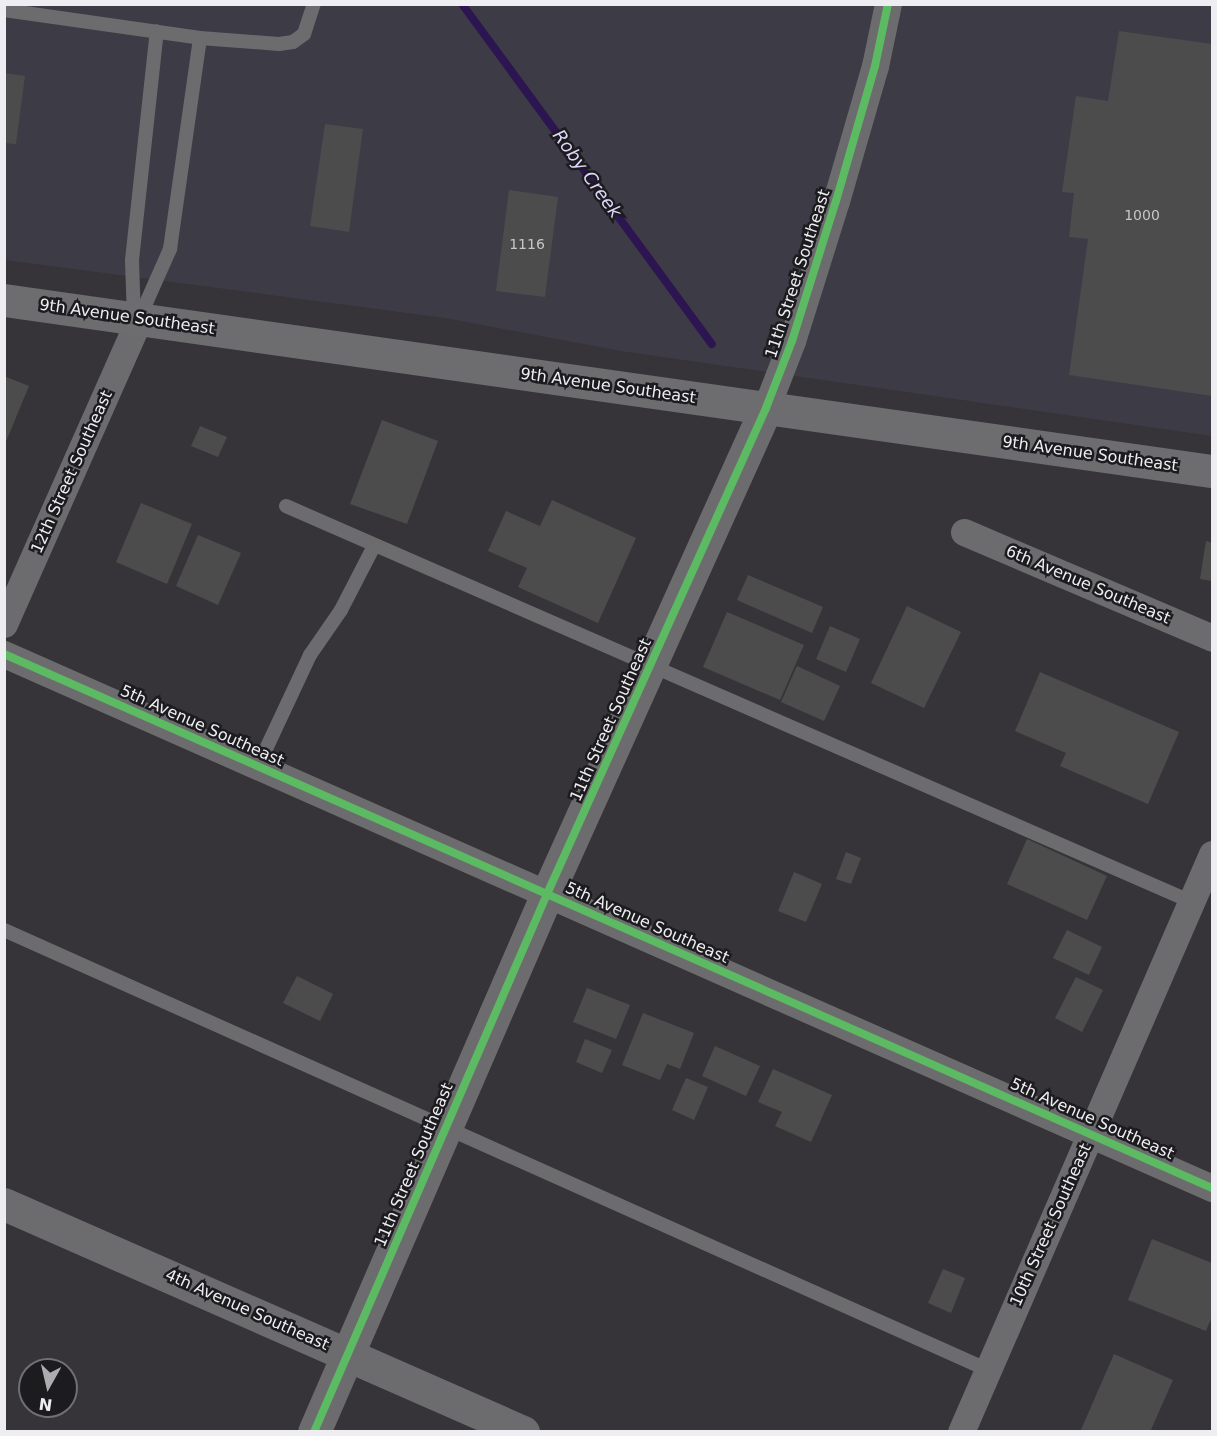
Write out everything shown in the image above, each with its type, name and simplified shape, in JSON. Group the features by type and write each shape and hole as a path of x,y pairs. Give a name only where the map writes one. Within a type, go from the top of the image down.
{"main road":[{"name":"9th Avenue Southeast","path":"4,300 1212,471"}],"street":[{"name":"11th Street Southeast","path":"314,1431 444,1126 766,408 792,341 836,201 875,66 888,4"},
{"name":"12th Street Southeast","path":"4,624 137,319"},
{"name":"6th Avenue Southeast","path":"964,532 1212,638"},
{"name":"5th Avenue Southeast","path":"4,654 1212,1188"},
{"name":"10th Street Southeast","path":"961,1431 1212,854"},
{"name":"4th Avenue Southeast","path":"4,1204 523,1431"}],"lane":[{"path":"4,10 200,38 293,42 304,34 314,4"},
{"path":"137,319 132,260 156,32"},
{"path":"137,319 170,249 200,38"},
{"path":"286,506 649,668 1192,902"},
{"path":"258,766 310,655 342,610 374,546"},
{"path":"4,930 988,1370"}],"shaded area":[{"path":"5,5 1212,5 1212,436 621,351 445,318 5,260"}],"building":[{"path":"1119,31 1212,44 1212,396 1069,375 1088,239 1069,237 1074,193 1062,192 1076,96 1108,101"},
{"path":"4,73 25,76 16,144 4,143"},
{"path":"325,124 363,129 349,232 310,226"},
{"path":"509,190 558,197 545,297 496,291"},
{"path":"4,376 29,386 5,444 4,444"},
{"path":"382,420 438,441 407,524 350,504"},
{"path":"200,426 227,437 218,457 191,446"},
{"path":"552,500 636,538 598,623 518,587 527,568 488,551 506,511 540,526"},
{"path":"141,503 192,524 167,584 116,562"},
{"path":"198,535 241,553 218,605 176,586"},
{"path":"1206,541 1212,543 1212,581 1200,579"},
{"path":"748,575 823,607 812,633 737,600"},
{"path":"907,606 961,632 924,708 871,683"},
{"path":"727,612 804,645 780,700 703,667"},
{"path":"830,626 860,639 846,672 816,659"},
{"path":"797,666 840,686 824,721 781,702"},
{"path":"1040,672 1179,732 1148,804 1060,766 1066,753 1015,731"},
{"path":"1027,839 1107,876 1087,920 1007,884"},
{"path":"846,852 861,858 851,884 836,879"},
{"path":"794,872 822,884 806,922 778,911"},
{"path":"1067,930 1102,947 1089,975 1053,958"},
{"path":"297,976 333,994 320,1021 283,1003"},
{"path":"1076,977 1103,990 1082,1032 1055,1018"},
{"path":"587,988 630,1005 616,1039 573,1022"},
{"path":"643,1013 694,1033 680,1069 667,1064 660,1080 622,1065"},
{"path":"585,1039 612,1050 602,1073 576,1062"},
{"path":"715,1046 760,1066 746,1096 702,1076"},
{"path":"773,1069 832,1095 811,1142 775,1126 782,1112 758,1102"},
{"path":"686,1078 708,1087 694,1120 672,1110"},
{"path":"1152,1239 1212,1263 1212,1316 1206,1331 1128,1300"},
{"path":"943,1269 965,1278 951,1313 928,1303"},
{"path":"1114,1354 1173,1380 1150,1432 1080,1432"}],"waterway":[{"name":"Roby Creek","path":"462,4 712,344"}],"cycle path":[{"path":"314,1432 547,894 766,408 792,341 836,201 875,66 888,4"},
{"path":"4,654 1212,1188"}]}
